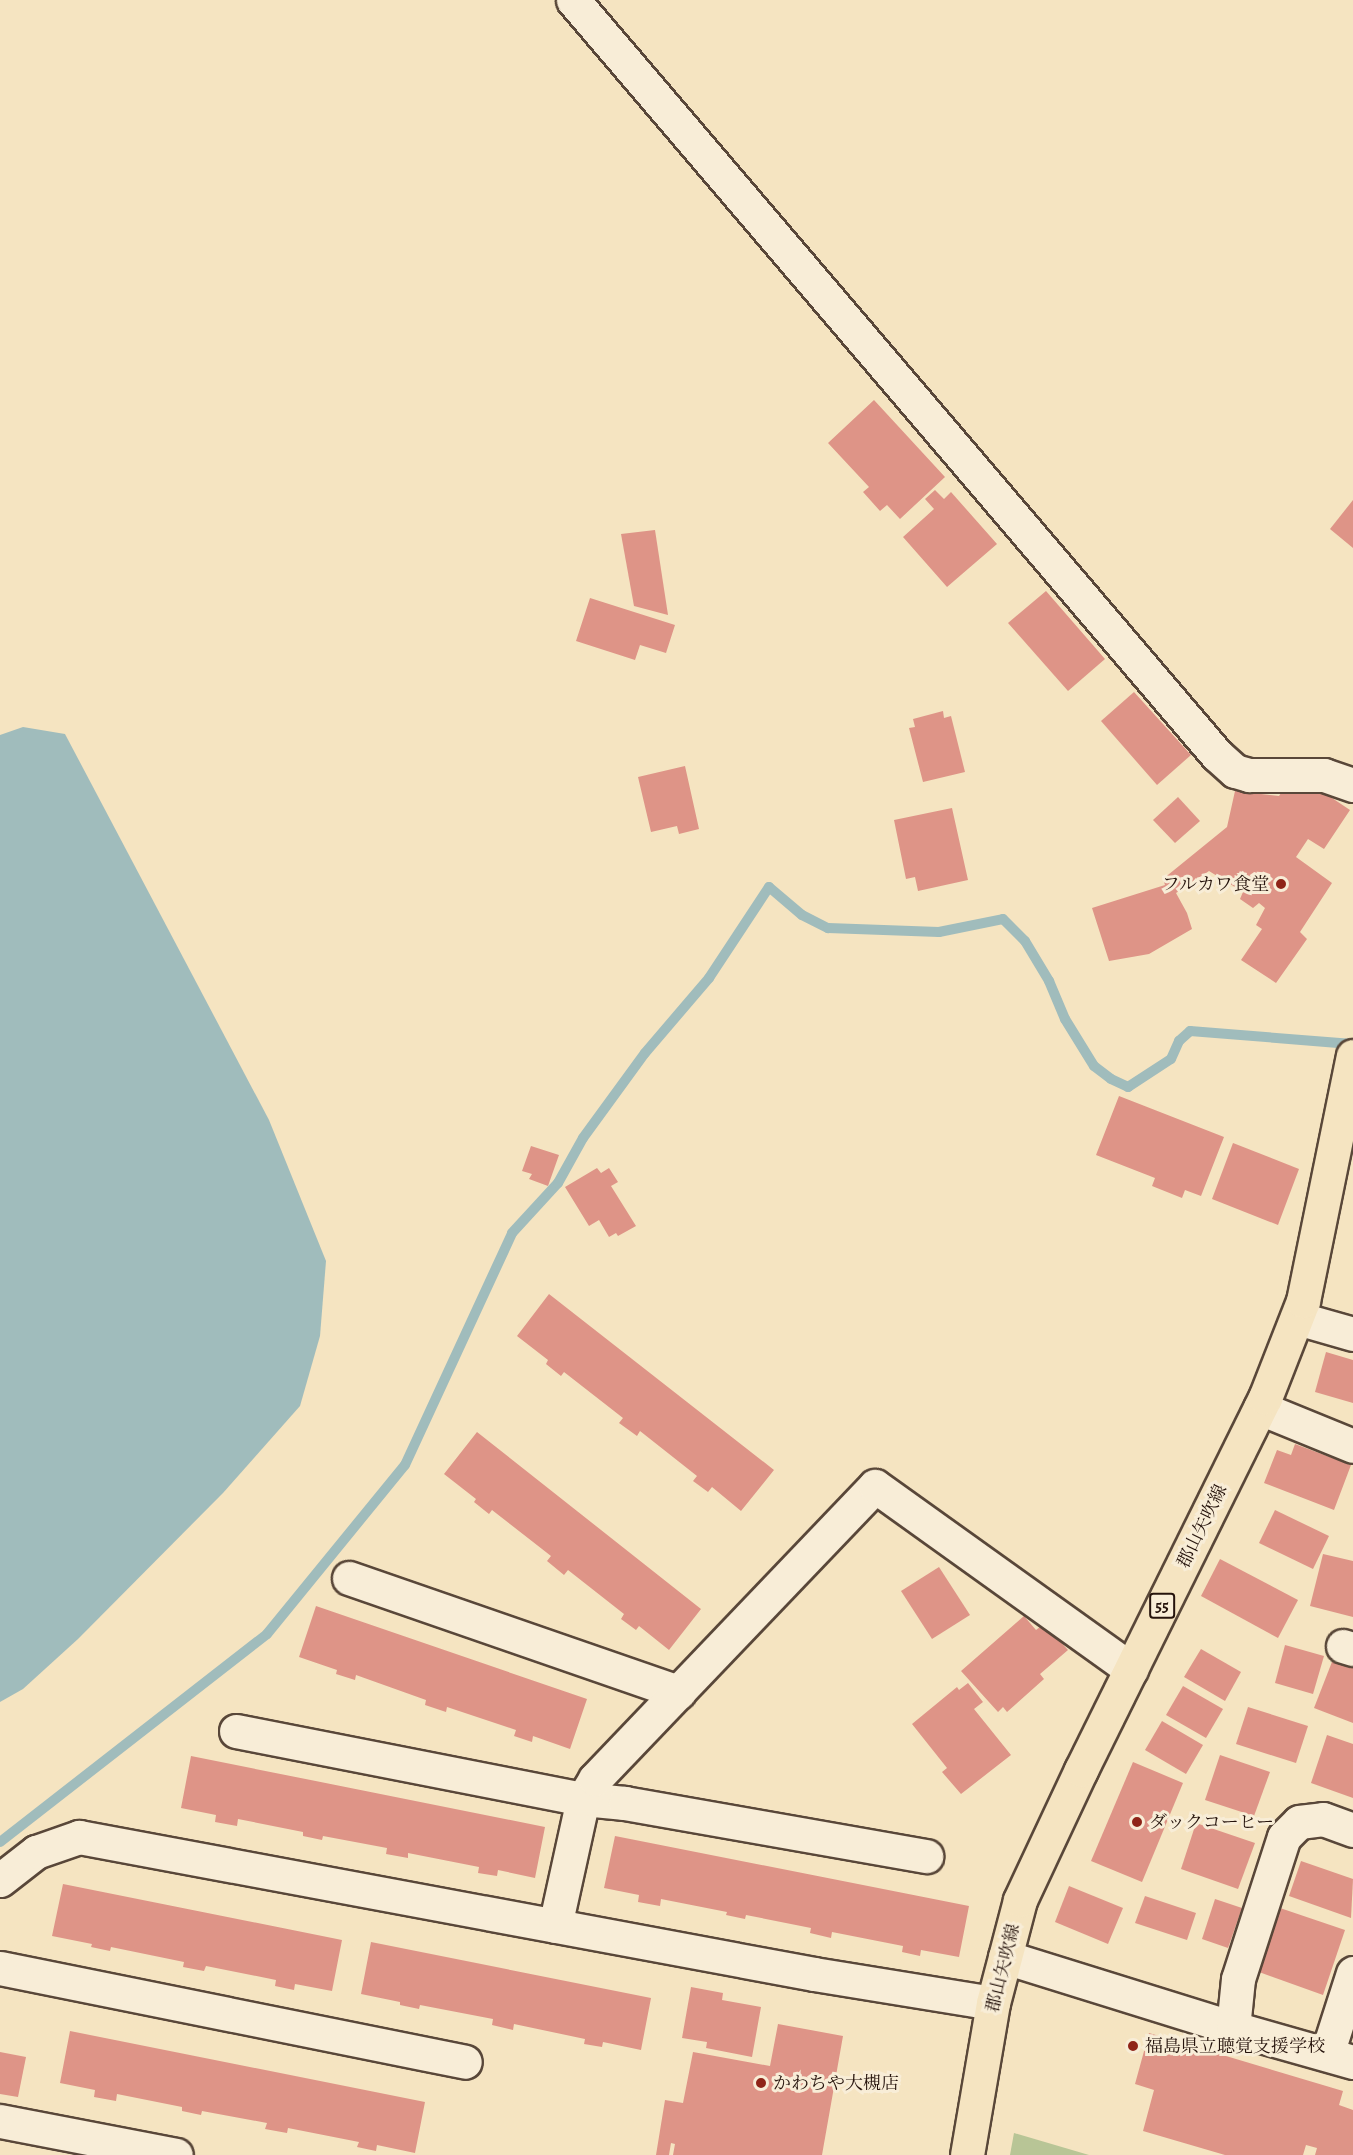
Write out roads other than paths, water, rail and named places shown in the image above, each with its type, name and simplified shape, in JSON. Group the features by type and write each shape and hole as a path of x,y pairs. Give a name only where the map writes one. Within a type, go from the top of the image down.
{"main road":[{"name":"郡山矢吹線","path":"967,2155 993,2003 1020,1900 1260,1408 1297,1318 1347,1122 1353,1056"}],"street":[{"path":"573,0 1217,755 1234,771 1249,775 1324,775 1353,785"},
{"path":"1297,1318 1353,1334"},
{"path":"1260,1408 1353,1446"},
{"path":"555,1926 583,1799 595,1779 875,1486 1131,1669"},
{"path":"349,1578 679,1692"},
{"path":"236,1731 583,1799 625,1803 926,1856"},
{"path":"1233,2028 1238,1979 1284,1837 1299,1822 1323,1819 1353,1830"},
{"path":"0,1880 36,1852 79,1837 814,1974 993,2003"},
{"path":"1005,1957 1233,2028 1340,2058 1353,1973"},
{"path":"0,1968 465,2062"},
{"path":"0,2121 176,2155"}],"water":[{"path":"23,727 65,734 269,1120 326,1261 320,1336 300,1406 223,1493 78,1639 23,1689 0,1702 0,735"}],"waterway":[{"path":"0,1842 267,1634 405,1465 512,1233 558,1183 583,1138 645,1053 709,978 769,887 802,915 828,928 939,932 1003,919 1025,941 1049,981 1065,1019 1094,1066 1111,1079 1128,1087 1171,1059 1179,1041 1190,1031 1353,1044"}],"place":[{"name":"フルカワ食堂","path":"1281,884"},
{"name":"ダックコーヒー","path":"1137,1822"},
{"name":"福島県立聴覚支援学校","path":"1133,2046"},
{"name":"かわちや大槻店","path":"761,2083"}]}
